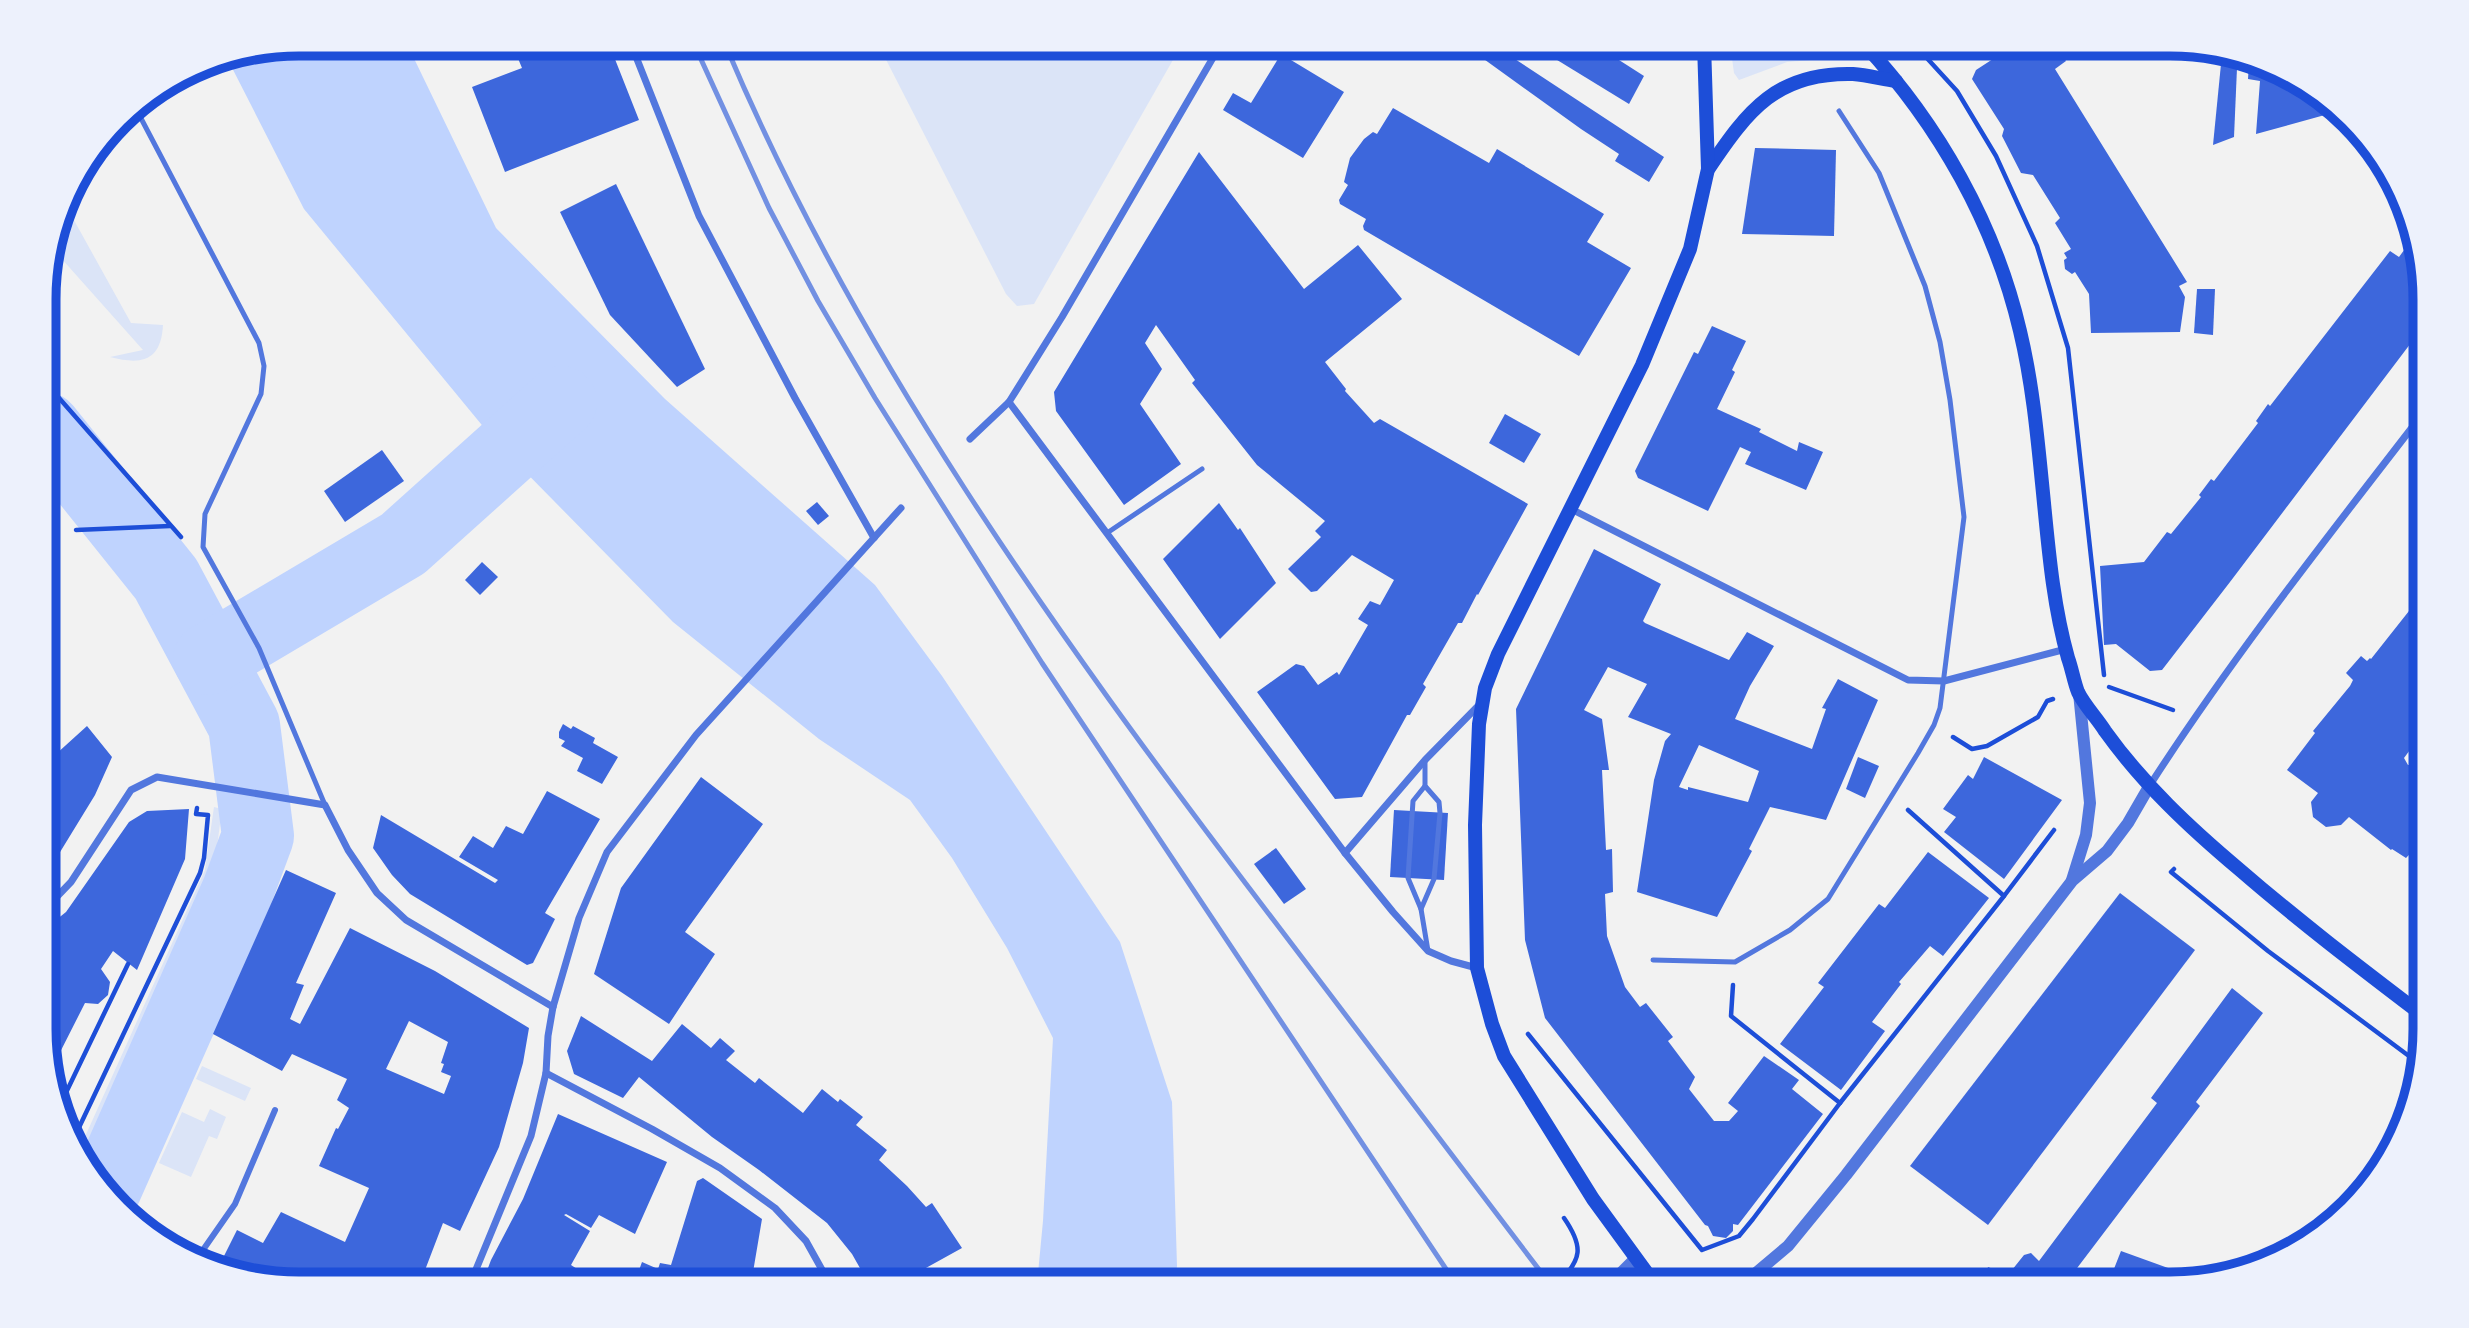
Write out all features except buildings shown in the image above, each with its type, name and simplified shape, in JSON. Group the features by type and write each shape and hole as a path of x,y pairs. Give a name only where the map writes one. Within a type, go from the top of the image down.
{"main road":[{"path":"1646,1271 1593,1199 1504,1056 1492,1024 1478,968 1475,825 1479,724 1485,688 1498,654 1642,365 1690,249 1709,169 1704,56"},
{"path":"1874,56 1934,132 1953,163 1987,232 2010,295 2033,403 2054,593 2078,694 2119,751 2191,829 2264,891 2413,1008"},
{"path":"1709,169 1736,127 1765,98 1785,87 1813,77 1854,74 1896,81"}],"street":[{"path":"636,56 699,216 795,398 874,538"},
{"path":"970,439 1009,402 1062,317 1214,56"},
{"path":"1009,402 1345,853 1393,912 1428,951 1478,968"},
{"path":"1757,1271 1788,1246 1846,1175 2072,881 2107,851 2128,823 2191,723 2413,427"},
{"path":"475,1272 531,1136 546,1073 553,1007 579,919 607,852 696,735 901,508"},
{"path":"1571,509 1908,680 1944,681 2066,649"},
{"path":"2072,881 2086,835 2090,803 2078,694"},
{"path":"1345,853 1425,760 1483,700"},
{"path":"56,897 71,882 131,790 157,777 326,805 348,850 377,892 406,920 553,1007"},
{"path":"546,1073 709,1162 775,1208 806,1241 823,1272"},
{"path":"202,1251 235,1204 275,1110"},
{"path":"1623,1271 1636,1258"}],"lane":[{"path":"1653,960 1735,962 1790,930 1828,899 1934,725 1944,681 1964,517 1944,365 1925,286 1879,173 1839,111"},
{"path":"140,116 259,343 264,366 261,394 205,514 203,547 259,648 326,805"},
{"path":"1107,533 1202,469"},
{"path":"1425,760 1425,786 1413,802 1408,878 1421,909 1428,951"},
{"path":"1421,909 1434,879 1440,813 1439,802 1425,786"}],"path":[{"path":"57,396 188,545 203,547"},
{"path":"76,530 171,526"},
{"path":"1891,796 2004,896"},
{"path":"78,1129 200,873 208,815"},
{"path":"1524,1024 1528,1035 1703,1250 1739,1236 2054,830"},
{"path":"2174,869 2171,872 2268,951 2411,1058"},
{"path":"1735,962 1731,1016 1840,1103"},
{"path":"66,1094 128,964"},
{"path":"1564,1217 1574,1233 1579,1251 1570,1271"}],"shaded area":[{"path":"884,56 1175,56 1034,304 1017,306 1006,294"},
{"path":"1732,56 1838,56 1787,62 1739,80 1734,73"},
{"path":"71,216 131,323 163,325 158,347 147,358 131,361 110,357 143,350 60,257"},
{"path":"214,807 222,809 214,869 93,1156 83,1140 205,870"},
{"path":"202,1066 251,1088 245,1101 196,1079"},
{"path":"210,1109 226,1117 217,1139 209,1136 191,1177 159,1163 182,1112 204,1122"}],"water":[{"path":"299,56 413,56 496,228 665,399 875,585 942,676 1120,942 1172,1102 1176,1272 1038,1272 1053,1038 1007,948 952,858 910,800 819,739 673,622 495,441 304,209 231,66 267,58"}],"waterway":[{"path":"209,659 403,544 561,402"},
{"path":"57,443 166,579 244,725 258,836 238,890 109,1180"}],"railway":[{"path":"699,56 769,208 818,301 875,398 1042,663 1448,1271"},
{"path":"730,56 777,159 835,272 898,381 1035,595 1183,800 1540,1271"}]}
